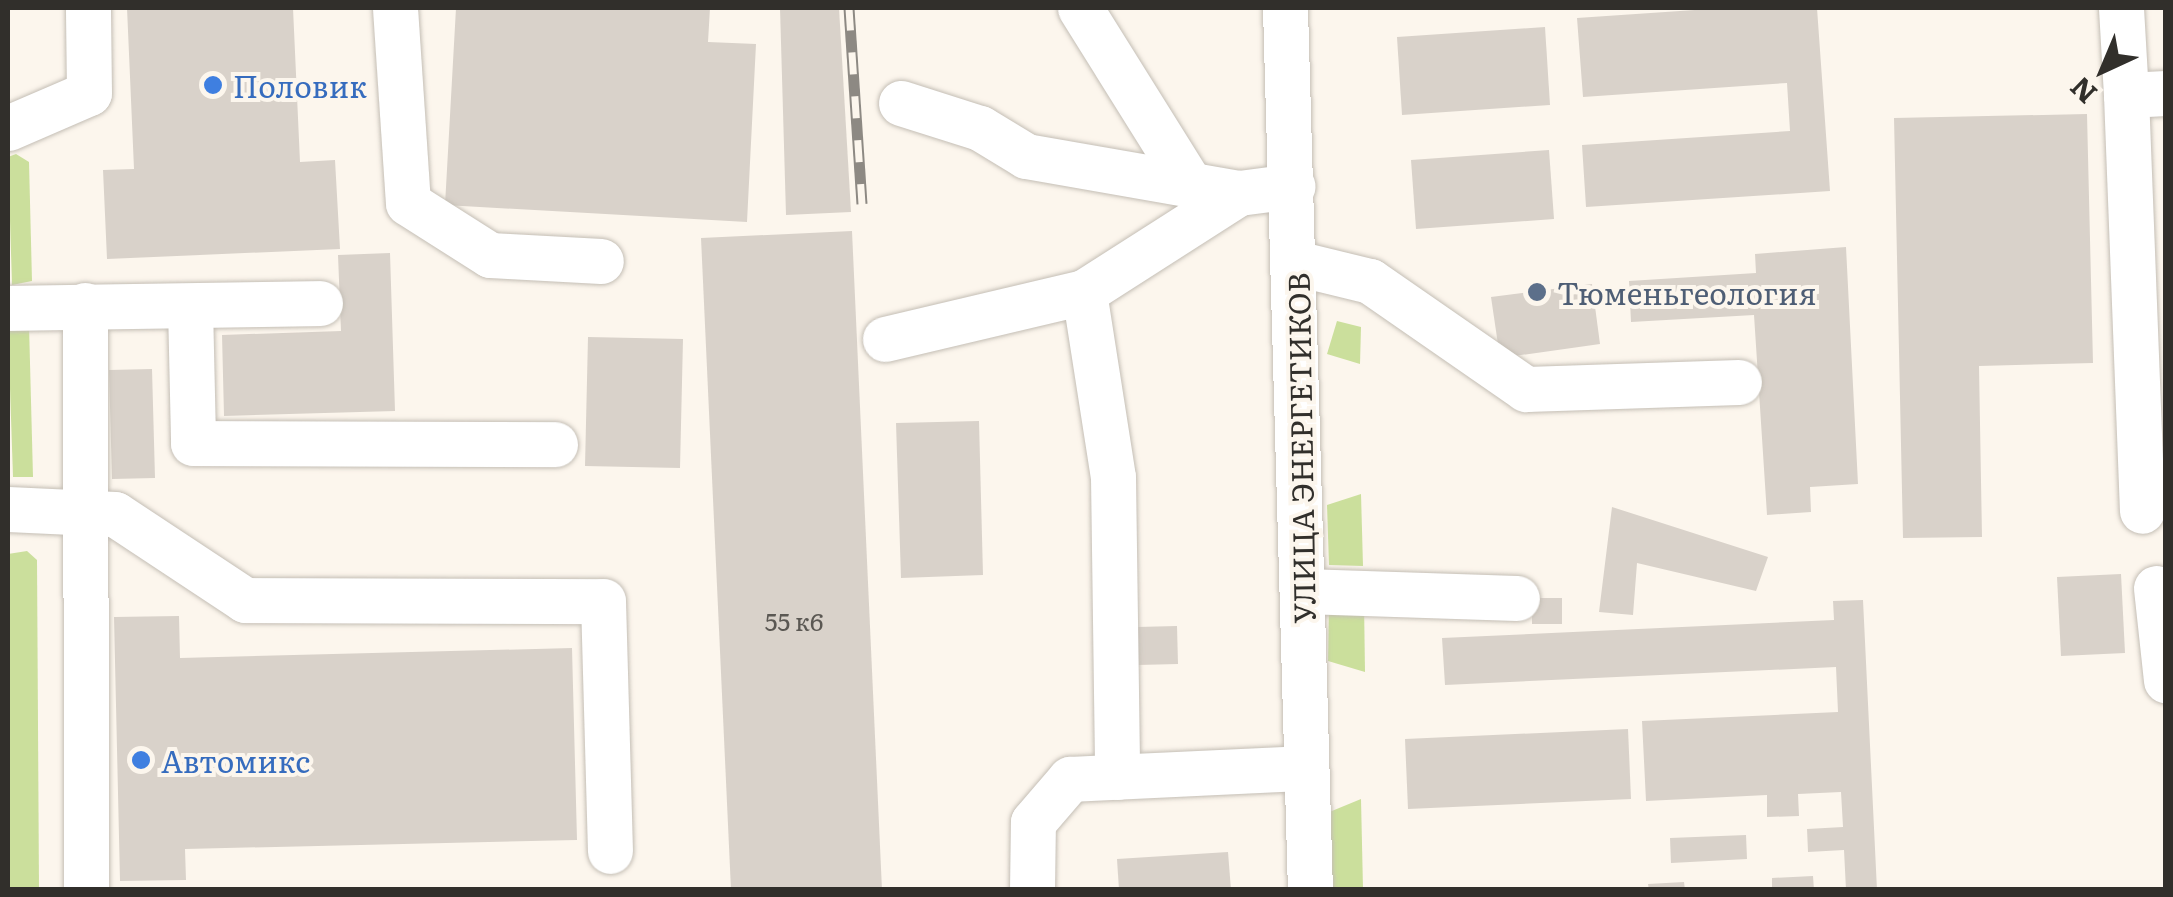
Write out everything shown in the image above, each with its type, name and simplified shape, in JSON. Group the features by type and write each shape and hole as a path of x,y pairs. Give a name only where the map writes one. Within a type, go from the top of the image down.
{"street":[{"path":"8,128 90,93 88,8"},
{"path":"395,8 408,203 490,255 601,261"},
{"path":"1080,8 1190,184"},
{"name":"УЛИЦА ЭНЕРГЕТИКОВ","path":"1286,8 1296,263 1310,890"},
{"path":"2121,8 2146,94 2142,511"},
{"path":"901,104 980,128 1026,156 1240,192 1293,186"},
{"path":"885,339 1084,292 1240,192"},
{"path":"1296,263 1370,281 1526,389 1739,382"},
{"path":"1084,292 1113,476 1117,777"},
{"path":"8,308 320,303"},
{"path":"86,305 86,890"},
{"path":"190,306 193,444 555,444"},
{"path":"8,509 89,509 115,514 245,600 603,602 610,851"},
{"path":"2156,588 2166,680"},
{"path":"1304,591 1517,598"},
{"path":"1032,890 1033,822 1049,796 1070,779 1305,768"}],"green space":[{"path":"16,154 29,162 32,281 12,285 8,157"},
{"path":"1337,321 1361,327 1360,364 1327,354"},
{"path":"29,325 33,477 13,477 8,329"},
{"path":"1361,494 1363,566 1329,565 1327,505"},
{"path":"27,551 37,560 39,889 8,889 8,554"},
{"path":"1329,602 1364,602 1365,672 1328,661"},
{"path":"1361,799 1363,889 1330,889 1327,813"}],"building":[{"path":"127,8 293,8 300,162 335,160 340,249 107,259 103,170 134,169"},
{"path":"456,8 710,8 708,42 756,44 747,222 445,205"},
{"path":"780,8 839,8 851,212 786,215"},
{"path":"1724,8 1817,8 1830,191 1586,207 1582,145 1790,131 1787,83 1583,97 1577,18"},
{"path":"1545,27 1550,105 1402,115 1397,37"},
{"path":"2087,114 2093,363 1979,366 1982,537 1903,538 1894,118"},
{"path":"1549,150 1554,219 1416,229 1411,160"},
{"path":"852,231 882,890 731,890 701,238"},
{"path":"1846,247 1858,484 1810,487 1811,512 1767,515 1754,315 1631,322 1629,281 1756,273 1755,254"},
{"path":"390,253 395,411 224,416 222,335 341,331 338,255"},
{"path":"1592,284 1600,344 1500,358 1491,297"},
{"path":"588,337 683,339 680,468 585,466"},
{"path":"152,369 155,478 112,479 109,370"},
{"path":"979,421 983,575 901,578 896,423"},
{"path":"1612,507 1768,557 1756,591 1637,563 1633,615 1599,612"},
{"path":"2121,574 2125,653 2061,656 2057,577"},
{"path":"1532,598 1562,598 1562,624 1532,624"},
{"path":"1863,600 1877,890 1846,890 1844,850 1808,852 1807,829 1843,827 1841,792 1798,794 1799,816 1767,817 1767,795 1646,801 1642,721 1838,712 1836,667 1445,685 1442,638 1834,620 1833,601"},
{"path":"179,616 180,658 572,648 577,840 185,849 186,880 120,881 114,617"},
{"path":"1177,626 1178,664 1138,665 1137,627"},
{"path":"1628,729 1631,799 1408,809 1405,739"},
{"path":"1746,835 1747,859 1671,863 1670,838"},
{"path":"1228,852 1231,890 1119,890 1117,859"},
{"path":"1813,876 1814,890 1772,890 1772,878"},
{"path":"1684,882 1685,890 1649,890 1648,884"}],"railway":[{"path":"849,8 862,204"}],"place":[{"name":"Половик","path":"213,85"},
{"name":"Тюменьгеология","path":"1537,292"},
{"name":"Автомикс","path":"141,760"}]}
